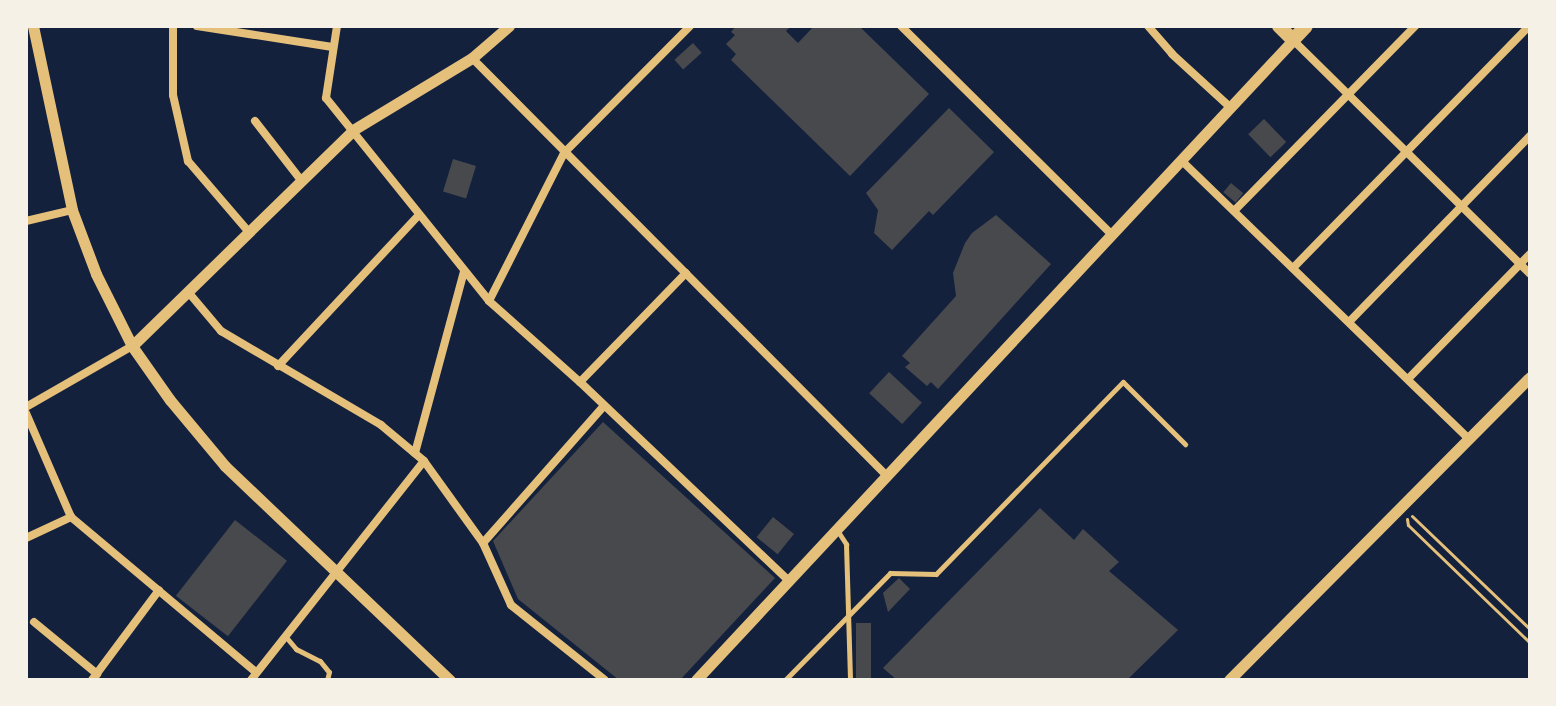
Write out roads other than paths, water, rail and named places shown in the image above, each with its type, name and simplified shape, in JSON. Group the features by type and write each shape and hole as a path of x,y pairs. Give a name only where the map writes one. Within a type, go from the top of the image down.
{"main road":[{"path":"1279,26 1293,40 1306,26"}],"street":[{"path":"33,26 72,210 96,274 132,346 170,400 225,466 450,680"},
{"path":"173,26 173,95 188,161 248,231"},
{"path":"197,26 249,31 332,47"},
{"path":"337,26 326,98 464,271 489,301 580,382 788,580"},
{"path":"26,407 132,346 353,130 472,58 509,26"},
{"path":"489,301 564,153 690,26"},
{"path":"901,26 1113,236"},
{"path":"1148,26 1172,54 1231,108"},
{"path":"1234,211 1415,26"},
{"path":"1293,268 1529,26"},
{"path":"696,680 1183,162 1293,40 1530,274"},
{"path":"472,58 887,476"},
{"path":"255,121 301,180"},
{"path":"1349,322 1530,136"},
{"path":"1183,162 1469,439"},
{"path":"26,221 72,210"},
{"path":"278,366 419,215"},
{"path":"1408,379 1530,254"},
{"path":"415,453 464,271"},
{"path":"580,382 686,273"},
{"path":"189,293 221,331 381,425 424,461 483,543 511,605 605,680"},
{"path":"1229,680 1530,377"},
{"path":"483,543 603,407"},
{"path":"26,413 71,517 159,590 254,677 424,461"},
{"path":"26,538 71,517"},
{"path":"34,622 94,677 159,590"}],"lane":[{"path":"785,680 890,573 936,574 1123,382 1185,444"},
{"path":"836,530 846,544 850,680"},
{"path":"286,637 296,649 320,661 329,672 327,680"}]}
